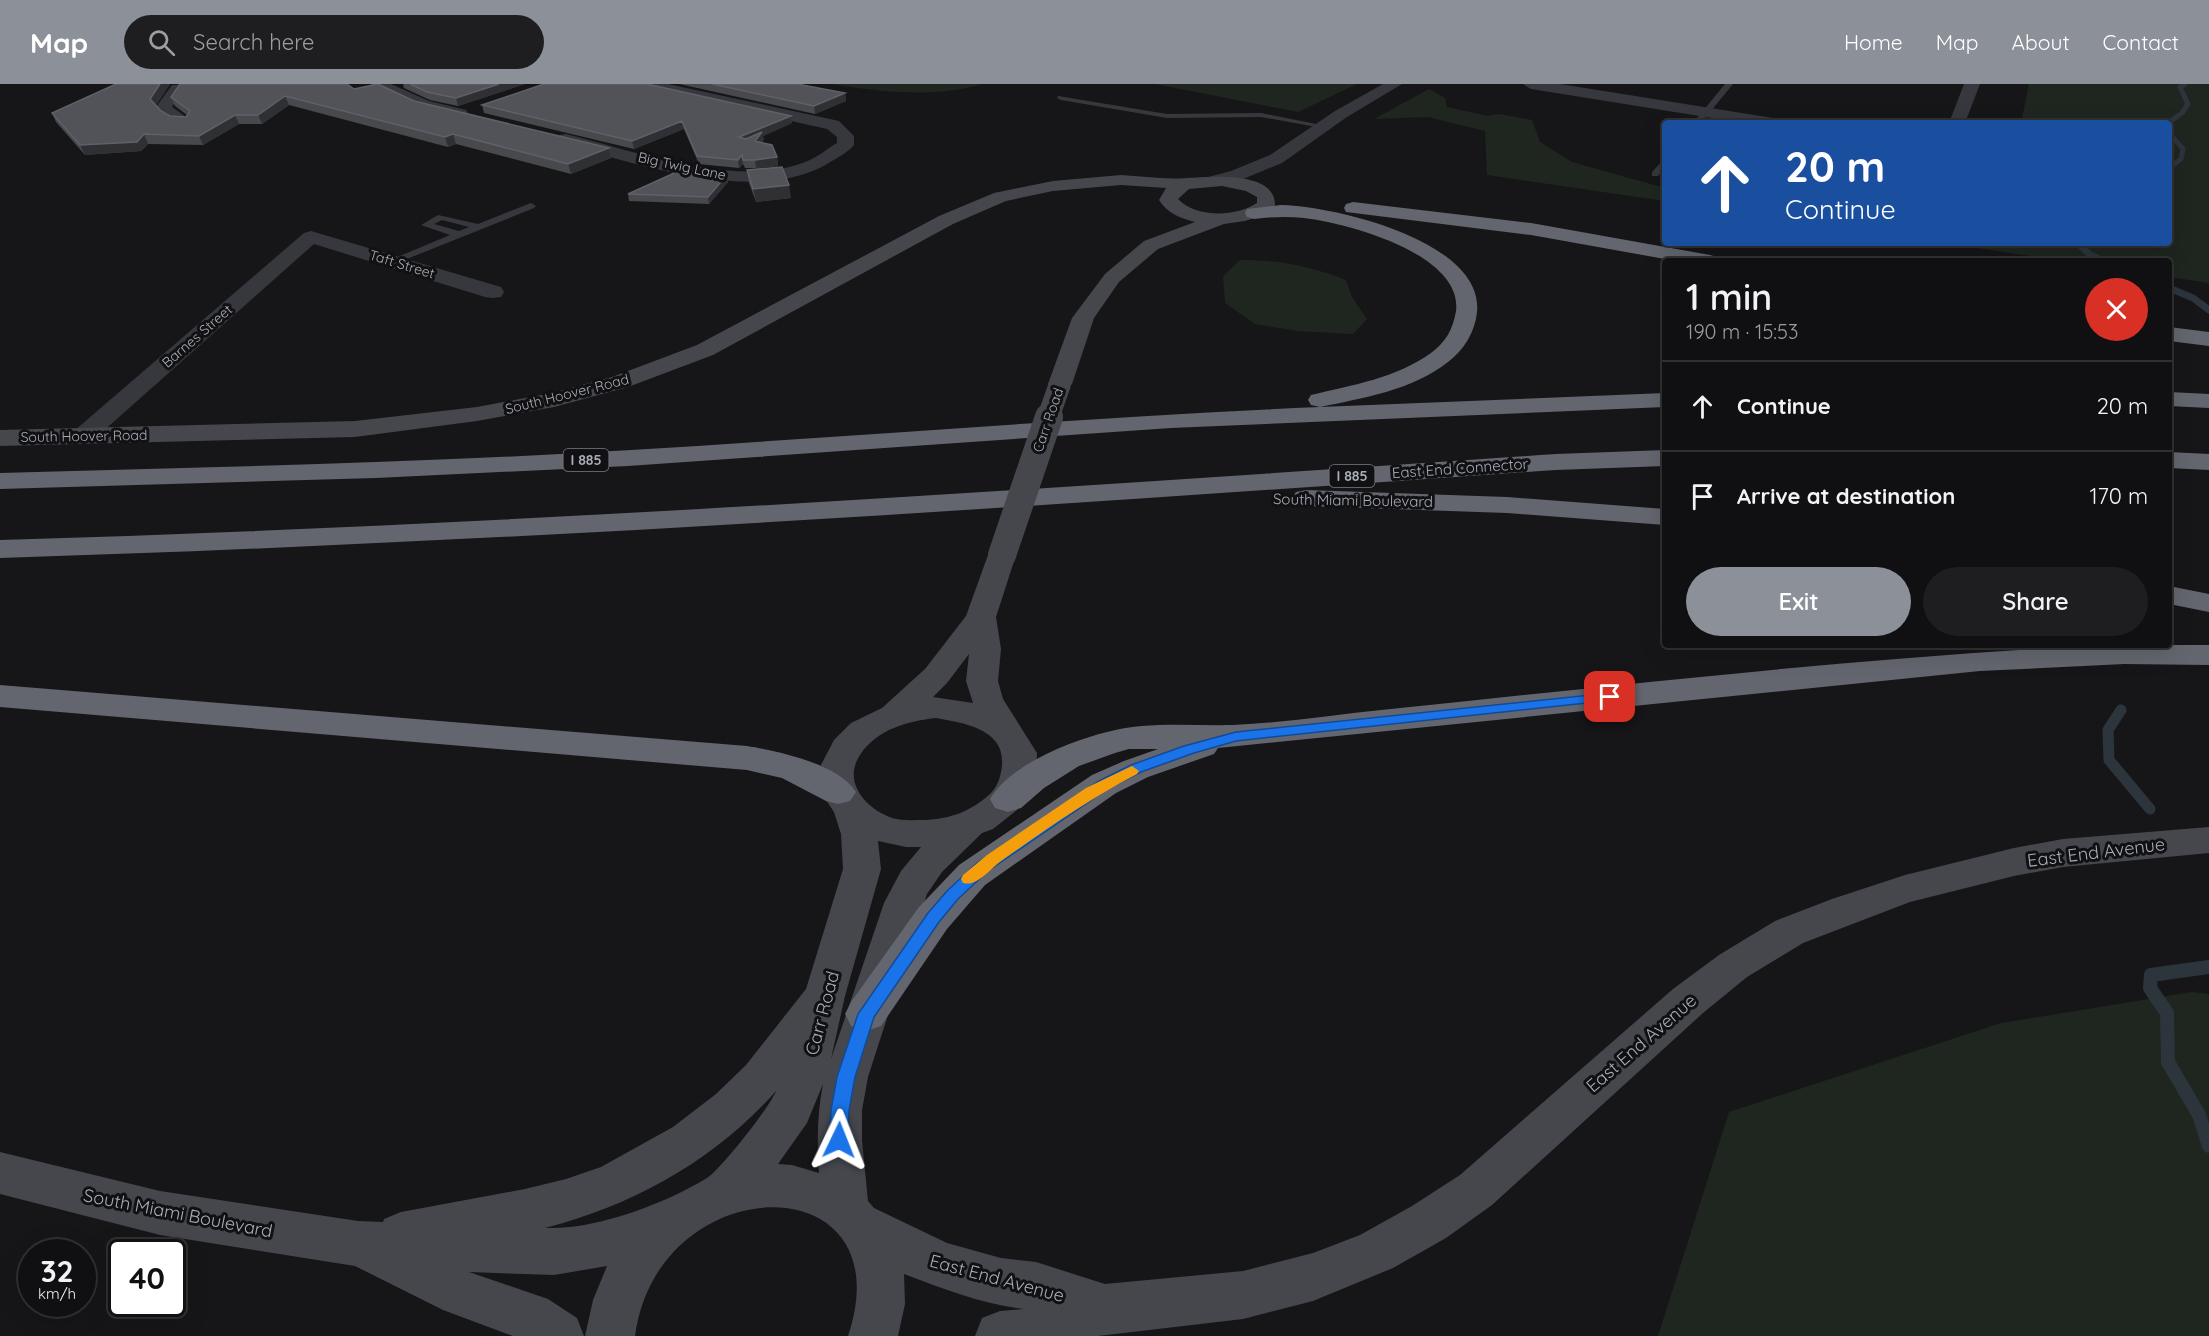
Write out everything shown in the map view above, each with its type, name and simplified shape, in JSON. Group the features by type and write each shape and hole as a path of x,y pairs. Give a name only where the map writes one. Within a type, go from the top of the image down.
{"highway":[{"path":"1260,191 1294,202 1511,226 1693,258"},
{"path":"1171,421 1306,402 1372,388 1414,372 1433,361 1447,350 1465,327 1468,301 1463,289 1444,265 1412,244 1371,227 1327,216 1289,211 1254,213"},
{"path":"2172,334 2209,339"},
{"path":"2172,399 2209,401"},
{"name":"I 885","path":"0,481 364,470 605,459 1171,421 1662,400"},
{"name":"East End Connector","path":"1040,497 1556,462 1662,458"},
{"path":"2172,460 2209,462"},
{"name":"I 885","path":"0,549 332,538 1040,497"},
{"name":"South Miami Boulevard","path":"1040,497 1420,501 1662,517"},
{"path":"2172,596 2209,603"},
{"path":"1008,799 1032,779 1066,758 1107,743 1151,737 1236,736 1773,680 1980,661 2103,654 2209,655"},
{"path":"0,696 747,758 774,762 806,772 845,802"},
{"path":"866,1014 933,918 966,882 993,859 1104,784 1171,756 1236,736"}],"street":[{"path":"183,121 169,114 164,107 177,88 185,84"},
{"path":"378,84 424,105 469,113"},
{"name":"Big Twig Lane","path":"550,135 706,174 740,177 768,176 806,168 831,158 845,145 846,136 833,125 647,84"},
{"path":"1214,181 1237,175 1276,159 1323,126 1394,84"},
{"path":"1531,84 1701,118 1730,120"},
{"path":"1958,120 1972,84"},
{"path":"1223,218 1254,213 1266,205 1268,198 1260,191 1261,179 1273,168 1276,159"},
{"name":"South Hoover Road","path":"0,438 386,426 477,414 588,391 650,371 729,339 920,233 986,202 1035,189 1121,180 1190,184 1214,181 1238,183 1260,191"},
{"name":"South Hoover Road","path":"1091,183 1138,190 1171,203 1189,214 1223,218"},
{"path":"1171,203 1173,190 1190,184"},
{"name":"Carr Road","path":"1151,246 1158,233 1170,220 1171,203"},
{"name":"Carr Road","path":"891,716 936,676 981,617 1078,331 1091,304 1112,278 1151,246 1223,218"},
{"name":"Barnes Street","path":"83,436 311,237"},
{"name":"Taft Street","path":"311,237 493,292"},
{"name":"Carr Road","path":"981,617 985,649 982,681 987,699 1002,727"},
{"path":"873,1336 881,1304 881,1281 870,1241 852,1217 839,1140 840,1110 846,1077 910,887 920,870 933,856 972,825 998,809 1008,799 1018,783 1022,766 1017,745 1002,727 979,714 951,708 920,709 891,716 865,730 846,748 837,770 845,802 875,827 906,834 939,834 972,825"},
{"name":"Carr Road","path":"725,1193 763,1150 791,1109 806,1072 824,996 862,869 863,851 845,802"},
{"name":"East End Avenue","path":"1000,1336 1034,1333 1105,1310 1243,1295 1313,1277 1376,1252 1429,1222 1476,1190 1688,1001 1733,966 1789,932 1905,889 2004,864 2063,853 2209,840"},
{"path":"358,1244 566,1200 609,1185 647,1168 684,1145 752,1088 824,996"},
{"name":"South Miami Boulevard","path":"0,1173 160,1213 358,1244 554,1252 618,1240 683,1214"},
{"name":"East End Avenue","path":"725,1193 769,1185 790,1186 811,1191 918,1256 947,1268 1001,1282 1036,1286 1105,1310"},
{"path":"610,1336 621,1289 647,1248 683,1214 725,1193"},
{"name":"South Miami Boulevard","path":"358,1244 460,1293 530,1317 559,1336"}],"lane":[{"path":"1701,118 1729,84"},
{"path":"1061,98 1167,116 1261,115 1323,126"},
{"path":"1655,174 1662,165"},
{"path":"393,261 531,206"},
{"path":"459,234 426,225 441,217 478,227"}],"shaded area":[{"path":"830,84 981,84 945,91 906,92"},
{"path":"1155,84 1357,84 1298,112"},
{"path":"2029,84 2209,84 2209,283 2172,277 2172,258 2043,258 1964,246 2172,246 2172,120 2022,120"},
{"path":"1429,89 1445,98 1447,107 1488,116 1499,114 1532,120 1540,142 1572,162 1662,187 1662,201 1487,175 1485,131 1428,117 1374,119"},
{"path":"1240,260 1294,265 1346,280 1352,297 1367,319 1353,334 1298,331 1255,324 1225,303 1223,276"},
{"path":"2192,992 2209,994 2209,1336 1658,1336 1729,1112 2001,1023"}],"building":[{"path":"116,84 160,84 150,99 161,111 170,116 186,117 190,111 171,97 180,84 347,84 354,89 378,84 414,101 609,148 568,164 453,134 445,137 285,96 258,115 235,115 199,136 144,134 137,142 80,145 52,113"},
{"path":"410,84 499,84 456,98 427,92"},
{"path":"544,84 647,84 791,116 739,137 746,139 762,132 755,141 772,145 777,157 743,160 742,155 738,160 697,156 682,121 632,141 482,105"},
{"path":"712,84 797,84 845,93 814,106"},
{"path":"782,167 789,185 753,189 747,170"},
{"path":"683,169 704,175 726,176 708,197 628,194"}],"waterway":[{"path":"2172,120 2182,113 2188,104 2180,87 2185,84"},
{"path":"2172,136 2183,149 2181,159 2172,166"},
{"path":"2081,246 2097,258"},
{"path":"2172,289 2193,298 2209,310"},
{"path":"2121,710 2108,730 2109,760 2150,809"},
{"path":"2209,967 2151,975 2150,988 2167,1013 2168,1062 2199,1115 2209,1146"}],"slow traffic":[{"path":"969,879 993,859 1091,792 1132,771"}],"route":[{"path":"839,1140 840,1110 846,1077 866,1014 933,918 952,895 982,867 1104,784 1189,749 1236,736 1610,697"}]}
